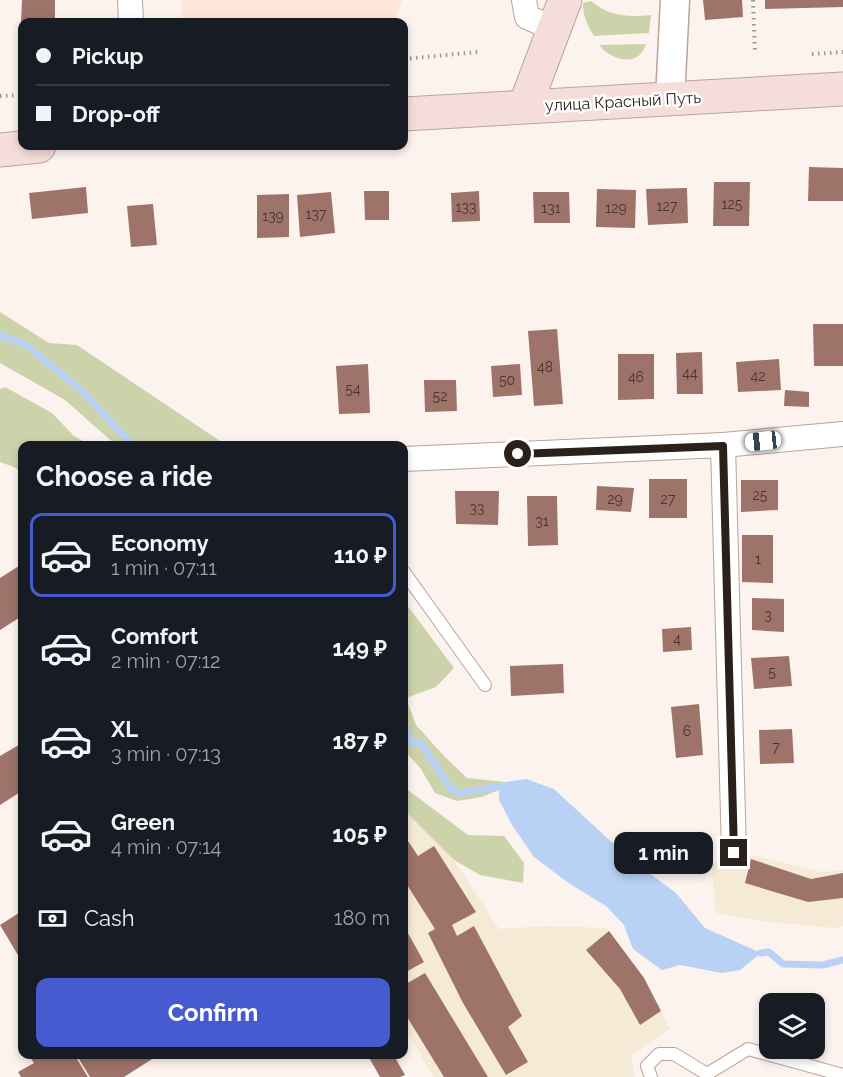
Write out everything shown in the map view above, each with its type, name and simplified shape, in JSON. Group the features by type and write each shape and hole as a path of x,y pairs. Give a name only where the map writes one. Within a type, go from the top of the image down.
{"main road":[{"path":"525,106 560,14"},
{"name":"улица Красный Путь","path":"408,114 843,89"},
{"path":"0,150 18,148"}],"street":[{"path":"130,0 131,18"},
{"path":"524,0 527,17 560,14"},
{"path":"670,99 675,0"},
{"path":"408,459 723,446 843,434"},
{"path":"723,446 734,853"}],"lane":[{"path":"408,578 485,685"},
{"path":"651,1077 647,1066 658,1054 674,1054 707,1074 748,1049 843,1075"}],"path":[{"path":"753,0 755,53"},
{"path":"408,59 478,52"},
{"path":"812,54 843,52"},
{"path":"0,96 18,95"}],"shaded area":[{"path":"181,0 402,0 396,18 183,18"},
{"path":"408,814 454,860 499,929 545,926 607,928 644,978 670,1029 632,1055 634,1077 434,1077 408,1034"},
{"path":"752,855 822,872 843,870 843,926 834,928 770,922 716,913 711,864"}],"green space":[{"path":"591,1 605,10 620,15 651,15 649,33 594,36 583,8 583,3"},
{"path":"646,44 638,57 625,60 604,51 599,45"},
{"path":"0,312 49,343 77,345 220,441 111,441 65,400 0,363"},
{"path":"5,387 52,413 74,436 83,441 18,441 18,470 0,462 0,389"},
{"path":"408,606 454,668 436,687 408,697"},
{"path":"408,703 416,725 467,778 506,782 499,790 482,797 457,801 435,793 421,769 408,754"},
{"path":"408,790 468,835 504,836 524,863 523,883 480,875 454,860 408,814"}],"water":[{"path":"526,779 554,789 630,859 676,893 705,928 761,953 740,970 722,973 680,965 662,970 633,949 624,925 606,906 570,884 534,857 512,825 499,800 499,790 506,782"}],"building":[{"path":"22,0 55,0 55,18 21,18"},
{"path":"703,0 742,0 743,17 705,20"},
{"path":"765,0 843,0 843,7 765,9"},
{"path":"809,167 843,168 843,201 808,201"},
{"path":"714,182 750,182 749,226 713,226"},
{"path":"86,187 88,213 32,219 29,193"},
{"path":"687,188 688,223 648,225 646,189"},
{"path":"597,189 636,190 635,228 596,227"},
{"path":"364,191 389,191 389,220 365,220"},
{"path":"479,191 480,221 452,222 451,193"},
{"path":"331,192 335,233 300,237 297,195"},
{"path":"533,192 569,192 570,223 534,223"},
{"path":"289,194 289,237 257,238 257,195"},
{"path":"153,204 157,245 131,247 127,206"},
{"path":"813,324 843,324 843,366 814,366"},
{"path":"557,329 563,404 534,406 528,331"},
{"path":"702,352 703,394 677,394 676,353"},
{"path":"618,354 654,354 654,399 618,400"},
{"path":"779,359 781,390 738,392 736,362"},
{"path":"368,364 370,413 339,414 336,366"},
{"path":"520,364 522,395 493,397 491,366"},
{"path":"424,380 456,380 457,411 425,412"},
{"path":"785,390 809,392 809,407 784,406"},
{"path":"649,479 687,479 687,518 649,518"},
{"path":"741,480 778,480 778,510 741,512"},
{"path":"597,486 634,488 631,512 596,510"},
{"path":"455,491 499,491 498,525 456,524"},
{"path":"527,496 557,496 558,545 528,546"},
{"path":"742,535 773,535 773,583 742,582"},
{"path":"18,567 18,619 0,630 0,578"},
{"path":"752,598 784,599 784,632 752,630"},
{"path":"691,627 692,650 663,652 662,629"},
{"path":"789,656 792,686 754,689 751,658"},
{"path":"563,664 564,693 511,696 510,666"},
{"path":"699,704 703,755 676,758 671,707"},
{"path":"792,729 794,763 760,764 759,730"},
{"path":"18,745 18,794 0,805 0,756"},
{"path":"408,841 418,856 434,846 476,912 452,925 457,936 474,926 522,1016 508,1027 528,1062 506,1075 463,1003 428,933 435,929 408,886"},
{"path":"751,859 811,879 843,873 843,898 808,902 745,883"},
{"path":"18,914 18,955 0,925"},
{"path":"609,931 644,978 661,1011 640,1025 620,989 586,950"},
{"path":"408,933 424,962 408,971"},
{"path":"425,973 488,1077 444,1077 408,1018 408,983"},
{"path":"31,1059 77,1059 88,1077 21,1077 18,1072 34,1063"},
{"path":"79,1059 152,1059 124,1077 90,1077"},
{"path":"370,1059 396,1059 405,1075 400,1077 380,1077"}],"waterway":[{"path":"0,335 26,345 82,391 128,441"},
{"path":"408,734 411,743 421,743 451,789 459,793 503,786"},
{"path":"761,953 769,952 783,964 823,965 843,960"}],"route":[{"path":"518,454 723,446 734,853"}]}
